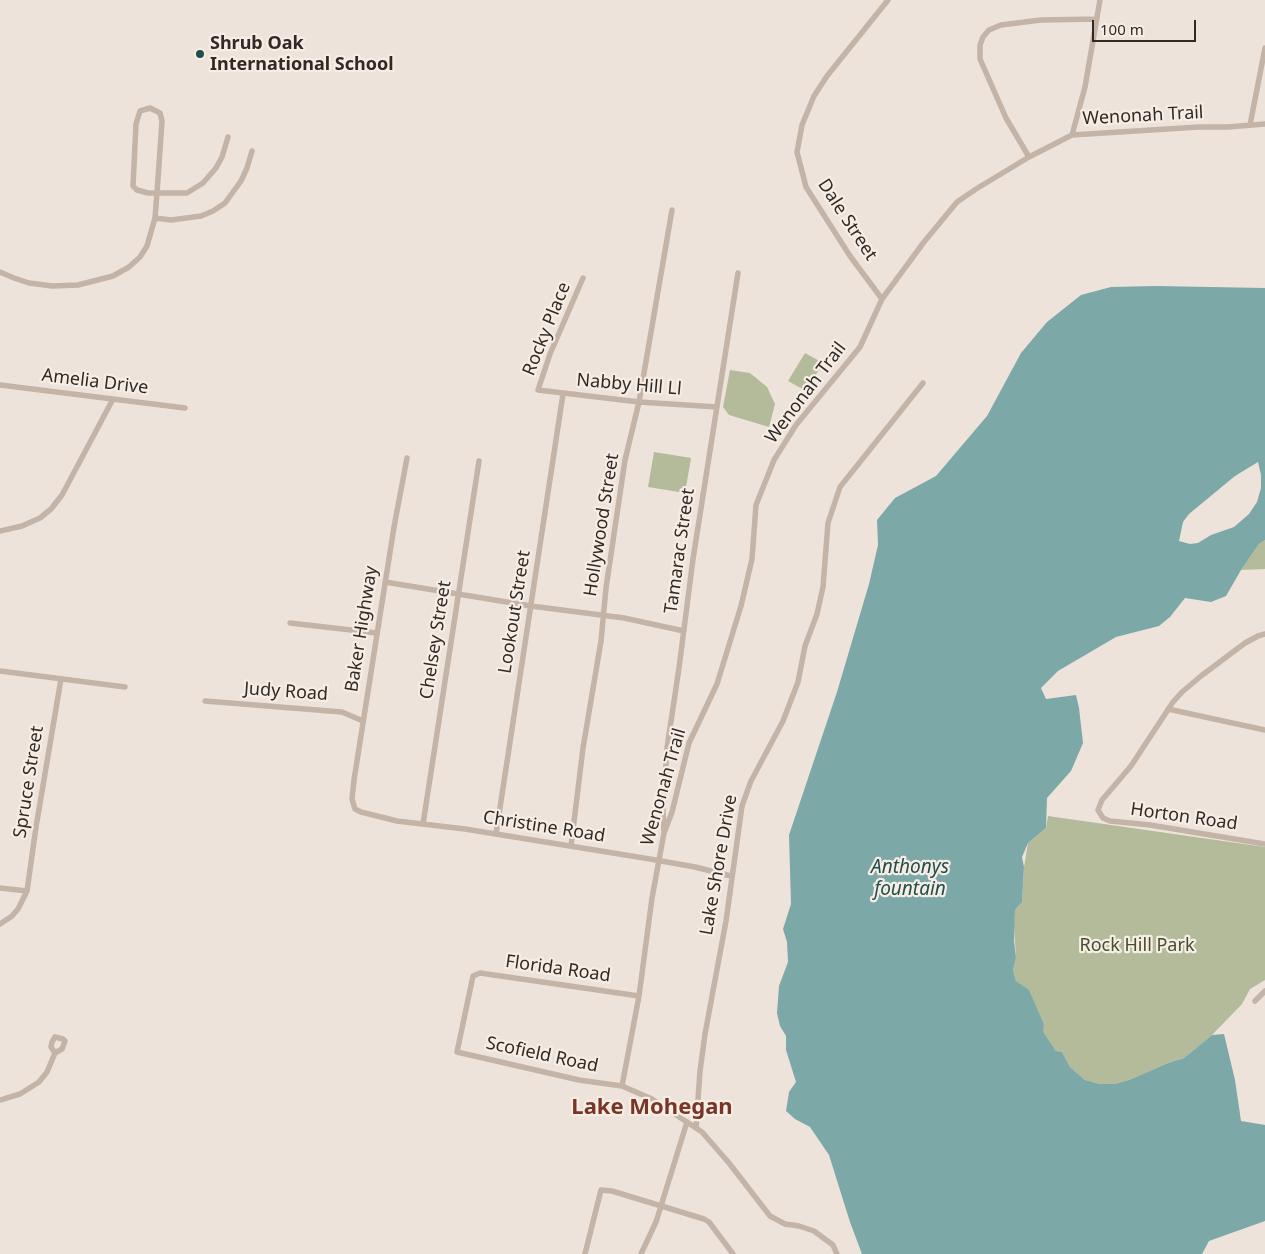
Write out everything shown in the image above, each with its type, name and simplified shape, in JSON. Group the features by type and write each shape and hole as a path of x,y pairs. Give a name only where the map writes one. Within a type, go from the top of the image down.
{"street":[{"name":"Dale Street","path":"882,299 850,256 806,187 797,152 802,126 814,96 827,76 888,0"},
{"path":"1072,135 1084,87 1100,0"},
{"path":"1029,158 1006,118 980,59 979,53 983,37 989,30 1001,25 1041,20 1096,19"},
{"path":"1250,125 1265,48"},
{"path":"0,272 29,283 52,286 78,285 113,276 129,267 140,257 147,246 155,218 157,193 162,121 160,113 157,111 150,108 143,109 140,111 136,124 132,173 133,186 137,190 157,193 187,193 203,183 216,168 222,157 228,137"},
{"name":"Wenonah Trail","path":"622,1086 664,833 672,812 689,743 716,684 741,606 752,560 756,505 774,460 796,425 860,347 882,299 934,229 957,202 976,189 1072,135 1265,124"},
{"path":"155,218 171,220 201,216 213,211 225,202 241,182 252,151"},
{"name":"Hollywood Street","path":"571,846 583,748 601,641 625,460 639,402 672,210"},
{"name":"Tamarac Street","path":"664,833 662,811 667,748 693,560 738,273"},
{"name":"Rocky Place","path":"538,390 550,354 583,278"},
{"name":"Lake Shore Drive","path":"696,1128 705,1034 726,921 731,876 745,796 764,754 783,721 798,682 805,646 823,587 828,523 840,488 923,382"},
{"name":"Amelia Drive","path":"0,385 186,408"},
{"name":"Nabby Hill Ll","path":"538,390 639,402 717,407"},
{"name":"Lookout Street","path":"496,834 563,394"},
{"path":"0,531 22,526 40,518 51,509 62,495 113,399"},
{"name":"Baker Highway","path":"354,806 352,799 354,780 385,582 407,458"},
{"name":"Chelsey Street","path":"423,824 479,461"},
{"path":"385,582 604,616 684,631"},
{"path":"290,623 377,633"},
{"path":"1265,634 1244,643 1201,676 1182,692 1168,709 1265,730"},
{"path":"0,671 125,687"},
{"name":"Spruce Street","path":"0,924 12,916 18,909 27,890 61,680"},
{"name":"Judy Road","path":"205,701 342,712 363,721"},
{"name":"Horton Road","path":"1168,709 1131,766 1102,800 1098,810 1100,815 1110,821 1150,825 1265,844"},
{"name":"Christine Road","path":"354,806 361,812 397,821 571,846 695,867 731,876"},
{"path":"0,888 27,890"},
{"name":"Florida Road","path":"457,1052 473,976 480,974 638,996"},
{"path":"1256,1001 1265,991"},
{"path":"0,1100 20,1094 39,1082 47,1072 55,1052"},
{"name":"Scofield Road","path":"457,1052 579,1080 622,1086 652,1099 702,1132 770,1216 785,1224 814,1231 832,1246 837,1254"},
{"path":"641,1254 648,1241 687,1122"},
{"path":"585,1254 601,1190 612,1191 704,1219 709,1222 733,1254"}],"green space":[{"path":"805,353 823,363 806,391 788,381"},
{"path":"730,370 750,373 767,387 775,404 769,427 729,415 723,407"},
{"path":"654,452 691,458 685,493 648,487"},
{"path":"1265,540 1265,569 1241,570 1259,544"},
{"name":"Rock Hill Park","path":"1048,816 1265,847 1265,980 1250,989 1242,1004 1212,1035 1184,1058 1129,1080 1114,1084 1100,1084 1085,1080 1070,1067 1062,1052 1056,1051 1042,1032 1044,1024 1029,991 1016,981 1013,970 1016,958 1014,925 1015,910 1022,902 1024,867 1028,843 1046,828"}],"water":[{"name":"Anthonys fountain","path":"1111,287 1265,288 1265,540 1259,544 1226,596 1211,602 1185,598 1170,617 1159,626 1116,637 1058,671 1041,688 1046,699 1076,695 1083,743 1071,771 1047,798 1046,828 1028,843 1022,857 1024,867 1022,902 1015,910 1014,941 1016,958 1013,970 1016,981 1029,990 1044,1024 1043,1032 1056,1051 1062,1052 1070,1067 1085,1080 1100,1084 1114,1084 1129,1080 1184,1058 1212,1035 1224,1034 1235,1080 1241,1121 1265,1125 1265,1221 1209,1241 1202,1254 862,1254 829,1155 810,1127 795,1119 786,1111 789,1092 796,1082 786,1050 786,1036 780,1026 777,1013 779,986 788,962 787,942 783,929 791,904 789,835 837,692 869,584 878,545 877,520 895,498 936,476 987,416 1021,353 1047,322 1081,295","holes":["1258,462 1261,488 1257,502 1249,514 1234,527 1211,535 1198,543 1190,544 1179,541 1183,522 1189,514 1235,476"]}],"place":[{"name":"Shrub Oak International School","path":"200,54"}],"district":[{"name":"Lake Mohegan","path":"652,1108"}]}
